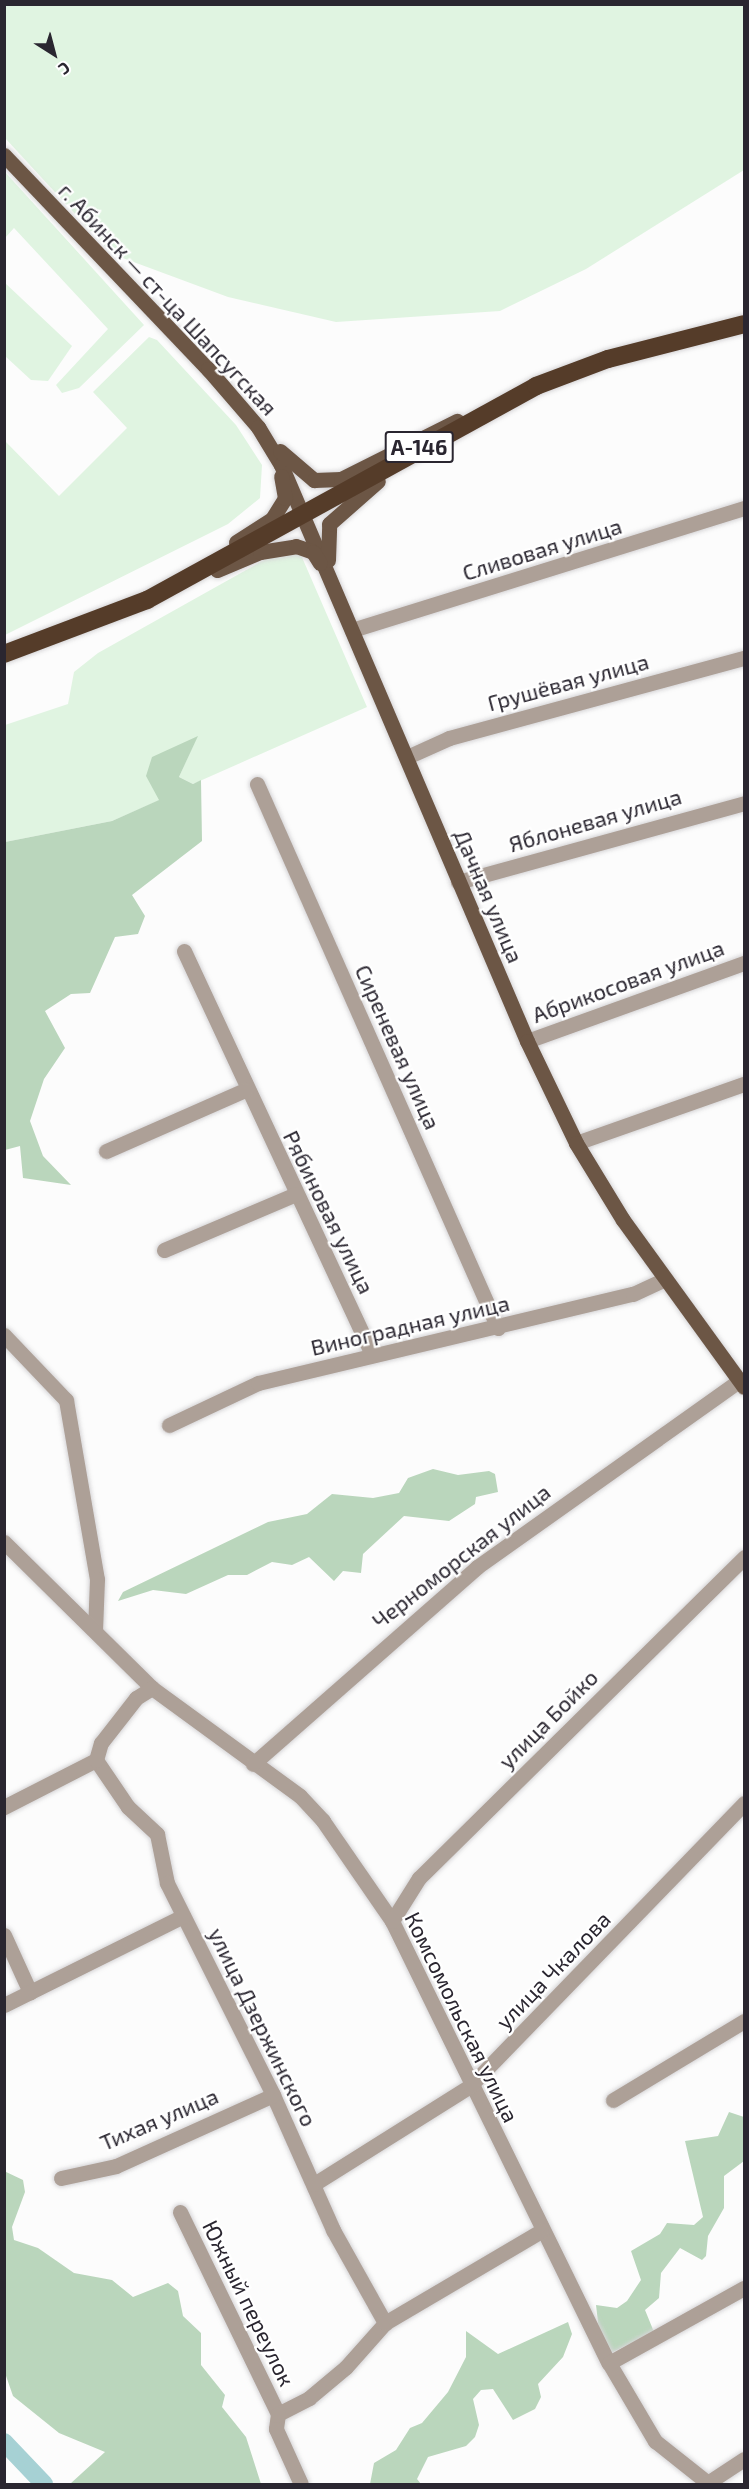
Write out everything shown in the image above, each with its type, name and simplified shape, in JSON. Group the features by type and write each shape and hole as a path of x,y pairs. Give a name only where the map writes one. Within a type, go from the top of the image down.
{"highway":[{"name":"А-146","path":"4,654 147,600 536,386 608,359 744,324"}],"main road":[{"name":"г. Абинск — ст-ца Шапсугская","path":"4,155 258,427 305,513"},
{"path":"258,427 294,468 314,480 341,479 536,386"},
{"path":"332,584 325,544 329,524 365,489 536,386"},
{"path":"147,600 272,519 285,498 283,479 258,427"},
{"name":"Дачная улица","path":"305,513 332,584 458,882 527,1041 576,1143 665,1279 742,1383"},
{"path":"147,600 260,552 296,546 313,552 332,584"}],"street":[{"name":"Сливовая улица","path":"352,630 744,508"},
{"name":"Грушёвая улица","path":"407,757 449,738 744,658"},
{"name":"Сиреневая улица","path":"258,784 498,1328"},
{"name":"Яблоневая улица","path":"458,882 744,803"},
{"name":"Рябиновая улица","path":"184,951 245,1090 372,1355"},
{"name":"Абрикосовая улица","path":"527,1041 744,963"},
{"path":"576,1143 744,1084"},
{"path":"106,1151 245,1090"},
{"path":"164,1250 296,1194"},
{"name":"Виноградная улица","path":"169,1425 258,1383 372,1355 498,1328 633,1294 665,1279"},
{"path":"4,1335 66,1400 97,1579 95,1630"},
{"name":"Черноморская улица","path":"253,1764 477,1566 742,1383"},
{"name":"Комсомольская улица","path":"4,1542 152,1688 253,1764 300,1796 323,1821 392,1921 541,2231 609,2363 655,2442 708,2484"},
{"name":"улица Бойко","path":"392,1921 419,1878 744,1557"},
{"path":"4,1807 96,1760 101,1743 136,1698 152,1688"},
{"name":"улица Дзержинского","path":"96,1760 128,1807 157,1834 167,1883 273,2095 333,2230 385,2323"},
{"name":"улица Чкалова","path":"314,2184 470,2086 744,1803"},
{"path":"4,2005 183,1916"},
{"path":"4,1935 30,1992"},
{"path":"613,2100 744,2021"},
{"name":"Тихая улица","path":"62,2178 116,2166 273,2095"},
{"name":"Южный переулок","path":"180,2212 278,2414 309,2398 345,2367 385,2323 541,2231"},
{"path":"609,2363 744,2288"},
{"path":"278,2414 276,2429 301,2484"},
{"path":"708,2484 744,2459"}],"green space":[{"path":"5,4 744,5 744,170 586,269 500,311 336,322 228,297 112,254 5,138"},
{"path":"5,172 144,325 79,388 62,393 56,385 108,329 14,228 5,238"},
{"path":"4,282 72,346 48,381 31,380 5,356"},
{"path":"149,337 157,340 236,425 262,465 260,498 228,524 5,635 5,441 59,496 127,428 93,392"},
{"path":"280,551 301,555 367,707 193,784 179,777 197,737 160,800 112,821 5,842 5,725 68,704 74,672 98,653"},
{"path":"198,736 179,777 193,784 201,780 202,841 132,895 145,916 138,934 115,937 90,993 71,994 45,1011 65,1048 44,1079 30,1121 43,1156 71,1185 23,1178 20,1146 5,1150 5,842 112,821 159,800 146,776 152,757"},
{"path":"433,1469 458,1475 489,1471 495,1474 498,1492 476,1497 475,1504 449,1521 404,1516 363,1554 361,1573 343,1571 334,1581 309,1557 292,1565 272,1562 247,1575 228,1575 186,1594 153,1590 118,1601 123,1592 268,1522 307,1514 332,1494 373,1498 399,1493 408,1478"},
{"path":"729,2112 744,2117 744,2161 724,2176 724,2208 708,2236 706,2256 702,2260 680,2248 661,2273 659,2298 645,2310 654,2332 611,2353 599,2331 596,2305 617,2308 627,2301 641,2280 631,2251 660,2234 667,2223 694,2225 703,2217 685,2141 718,2136"},
{"path":"4,2171 23,2180 25,2192 12,2227 14,2240 38,2248 74,2273 112,2280 133,2297 168,2283 178,2291 183,2316 201,2333 201,2365 225,2395 222,2407 246,2437 261,2484 70,2484 105,2452 59,2433 13,2396 5,2373"},
{"path":"568,2322 572,2334 563,2357 538,2384 541,2397 535,2409 513,2420 493,2389 481,2390 473,2399 479,2425 475,2437 466,2446 428,2457 417,2479 421,2484 370,2484 374,2463 396,2450 410,2428 422,2423 448,2392 466,2357 466,2331 498,2354"}],"waterway":[{"path":"4,2442 44,2484"}]}
